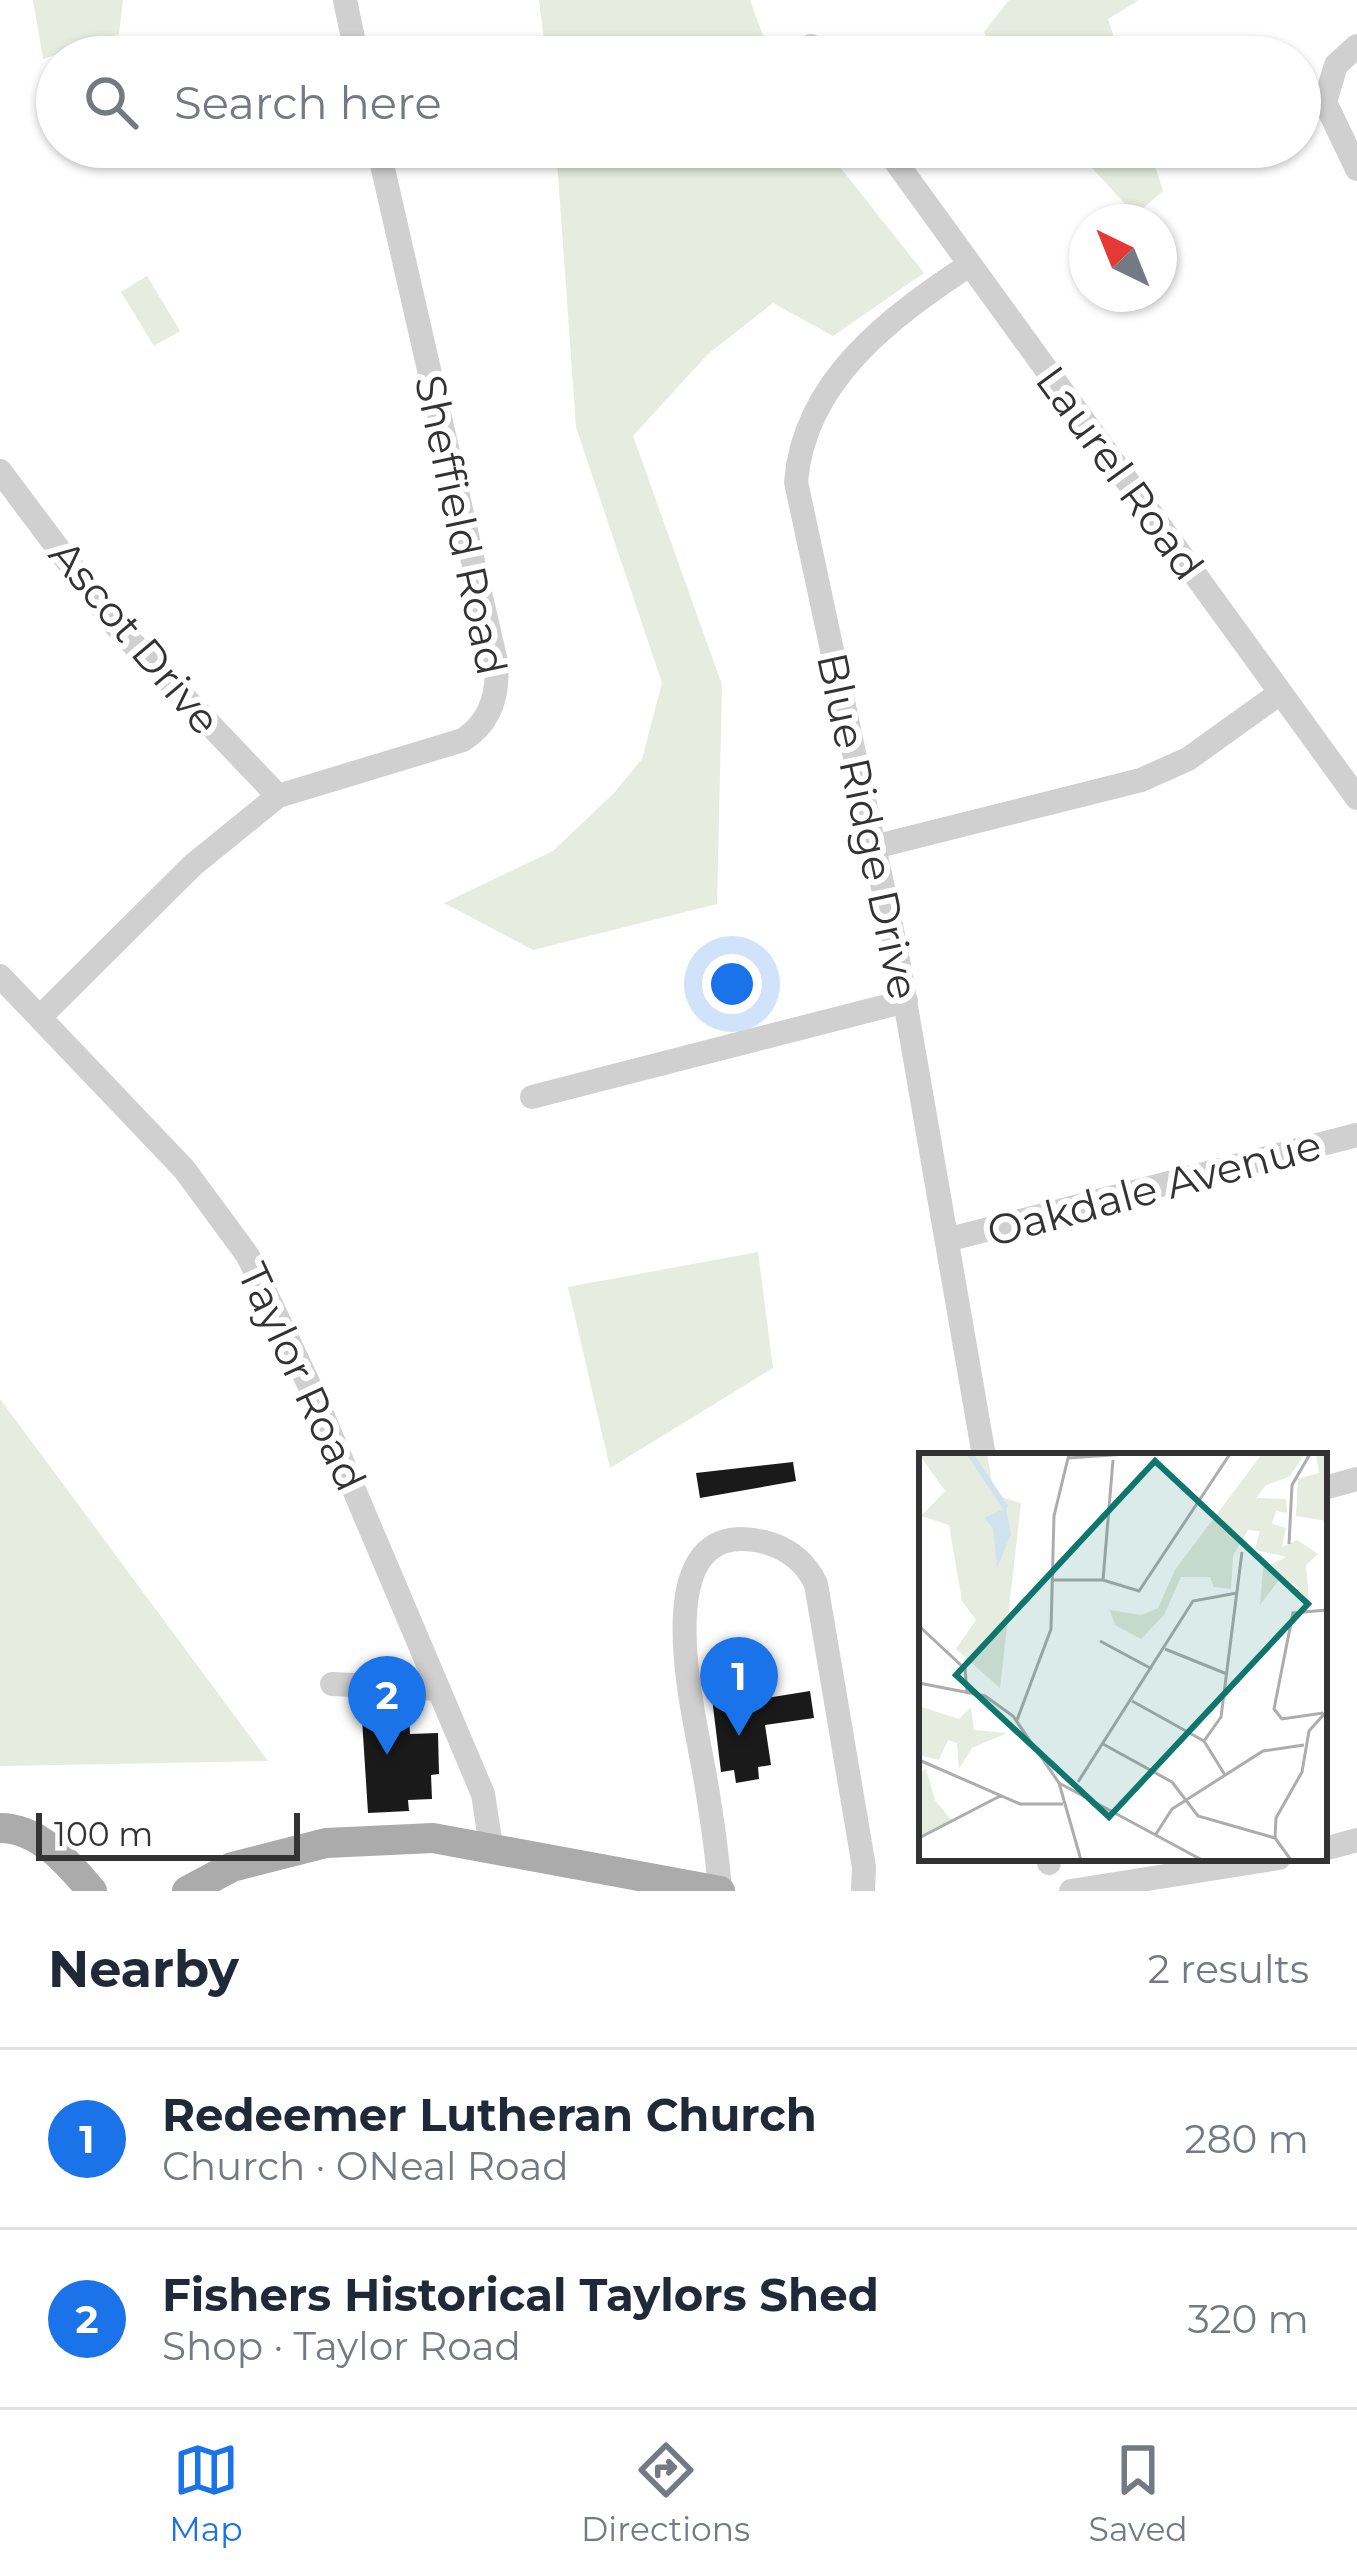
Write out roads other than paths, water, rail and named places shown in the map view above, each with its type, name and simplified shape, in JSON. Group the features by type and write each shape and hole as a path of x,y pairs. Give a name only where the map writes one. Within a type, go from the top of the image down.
{"main road":[{"path":"0,1828 18,1828 42,1840 92,1891"},
{"path":"187,1891 232,1868 326,1843 434,1838 720,1891"}],"street":[{"path":"345,0 353,36"},
{"path":"1357,46 1336,65 1325,102 1357,169"},
{"name":"Sheffield Road","path":"41,1016 194,865 278,796 463,740 485,719 496,690 496,662 383,168"},
{"name":"Laurel Road","path":"899,168 1357,798"},
{"name":"Blue Ridge Drive","path":"969,265 849,360 820,405 797,469 799,516 906,1000 984,1453"},
{"name":"Ascot Drive","path":"0,471 132,646 278,796"},
{"path":"874,847 1141,780 1188,759 1280,694"},
{"name":"Taylor Road","path":"0,976 184,1169 248,1256 483,1793 491,1846"},
{"path":"532,1097 906,1000"},
{"name":"Oakdale Avenue","path":"950,1239 1357,1135"},
{"path":"1327,1487 1357,1479"},
{"path":"720,1891 681,1626 689,1587 704,1558 739,1540 780,1546 809,1569 816,1584 864,1867 862,1891"},
{"path":"332,1684 439,1689"},
{"path":"1327,1848 1357,1840"},
{"path":"1071,1891 1260,1861"}],"place":[{"name":"Redeemer Lutheran Church","path":"739,1736"},
{"name":"Fishers Historical Taylors Shed","path":"387,1755"}]}
